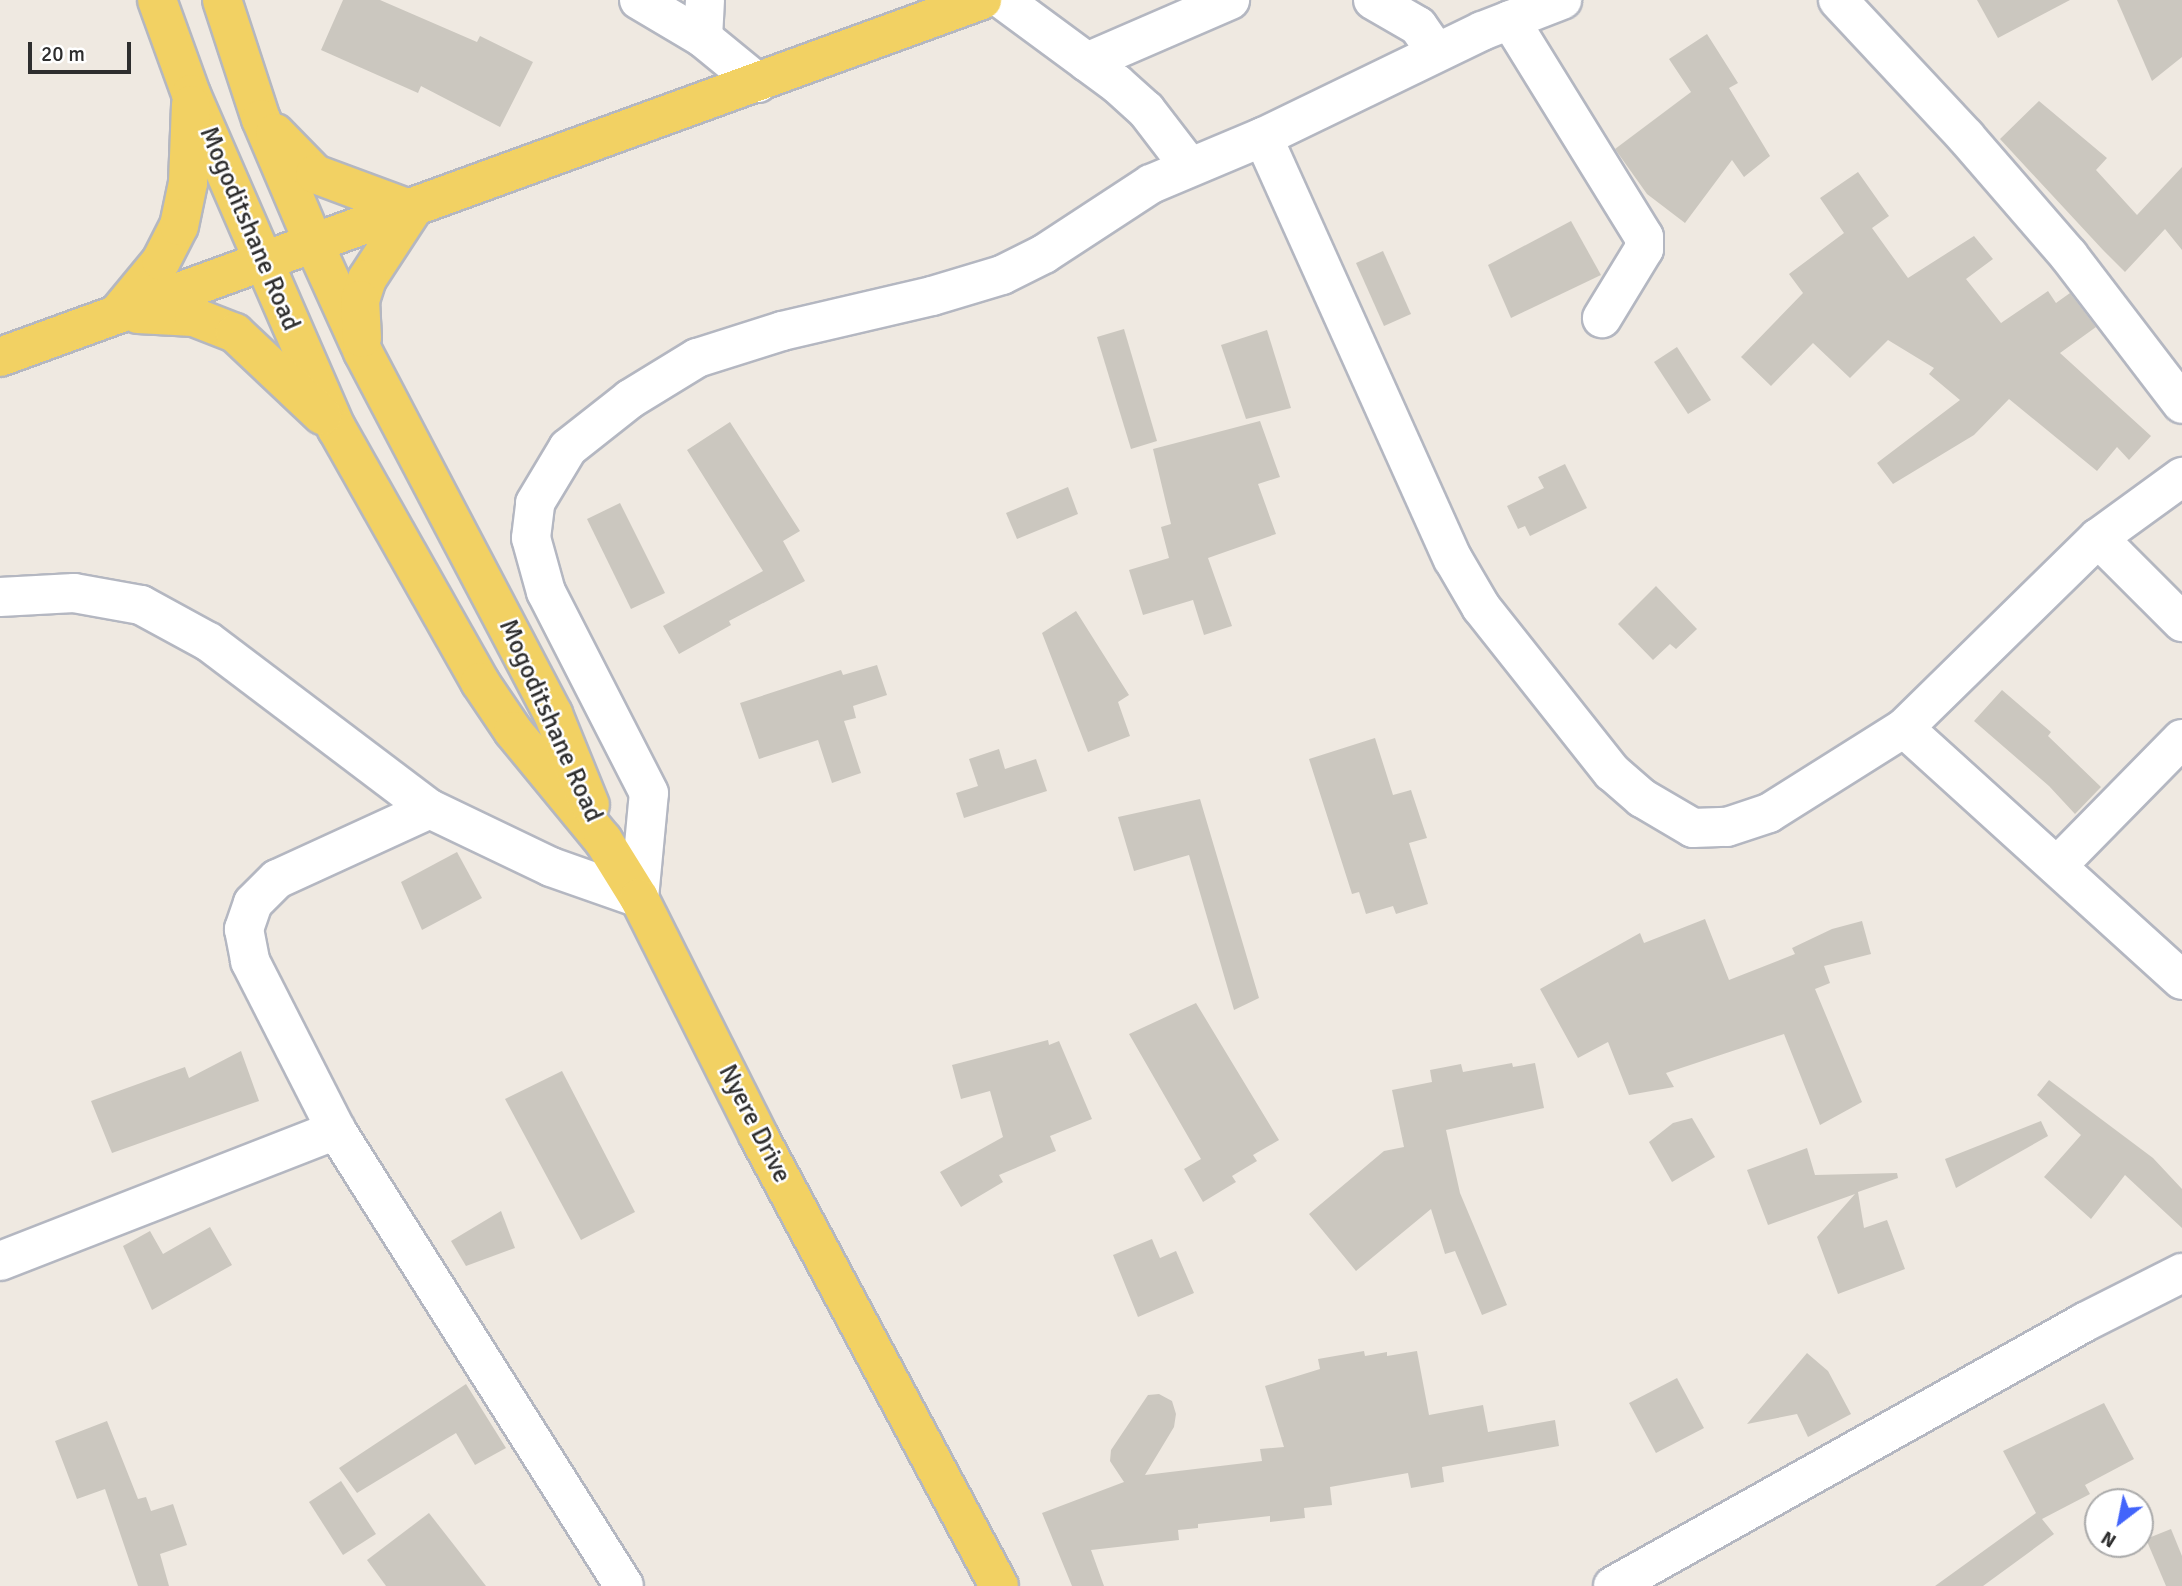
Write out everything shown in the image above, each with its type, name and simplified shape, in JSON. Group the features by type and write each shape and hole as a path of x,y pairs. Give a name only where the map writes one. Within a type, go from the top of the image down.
{"main road":[{"name":"Mogoditshane Road","path":"157,0 191,94 262,263 337,429 480,682 513,731 603,839"},
{"name":"Mogoditshane Road","path":"222,0 261,119 363,352 524,657 603,839"},
{"path":"0,357 412,210 982,0"},
{"path":"118,313 161,261 179,226 188,183 191,94"},
{"path":"261,119 316,174 412,210"},
{"path":"363,352 360,300 367,279 412,210"},
{"path":"118,313 194,317 235,333 337,429"},
{"name":"Nyere Drive","path":"603,839 639,898 902,1409 999,1586"}],"street":[{"path":"639,0 703,38 758,83"},
{"path":"703,38 705,0"},
{"path":"1003,0 1146,110 1189,166"},
{"path":"1087,62 1230,0"},
{"path":"1373,0 1418,26 1436,52"},
{"path":"0,597 74,593 141,605 209,642 430,809 551,867 639,898 649,793 546,592 531,538 535,503 568,448 630,400 697,358 782,331 932,296 1002,275 1044,254 1151,184 1263,136 1436,52 1562,0"},
{"path":"1838,0 1966,137 2069,256 2182,404"},
{"path":"1510,20 1644,237 1644,249 1602,318"},
{"path":"1263,136 1452,559 1481,607 1612,772 1642,798 1693,828 1727,827 1769,813 1904,728 2098,538 2182,477"},
{"path":"2098,538 2182,622"},
{"path":"1904,728 2182,980"},
{"path":"2057,866 2182,739"},
{"path":"430,809 277,879 253,902 244,929 250,961 336,1130 615,1583"},
{"path":"0,1261 336,1130"},
{"path":"1613,1586 2085,1322 2182,1273"}],"building":[{"path":"343,0 380,0 477,42 480,36 533,62 500,127 421,86 418,93 321,50"},
{"path":"1977,0 2070,0 1998,38"},
{"path":"2117,0 2182,0 2182,57 2152,81"},
{"path":"1707,34 1738,83 1729,88 1770,156 1744,177 1732,160 1685,223 1647,194 1615,149 1691,92 1669,59"},
{"path":"2039,101 2107,158 2096,170 2137,215 2182,167 2182,250 2165,229 2125,272 2103,250 2000,139"},
{"path":"1858,172 1889,216 1872,228 1908,278 1974,236 1993,259 1966,279 2001,323 2048,291 2056,303 2070,293 2096,327 2060,353 2151,436 2129,460 2117,447 2097,471 2009,399 1974,435 1893,484 1877,463 1960,400 1929,374 1934,368 1888,340 1850,378 1813,343 1771,386 1741,357 1803,293 1789,274 1844,233 1820,198"},
{"path":"1571,221 1601,275 1511,318 1488,265"},
{"path":"1383,251 1411,314 1384,326 1356,263"},
{"path":"1124,329 1157,441 1131,449 1097,337"},
{"path":"1267,330 1291,408 1246,419 1221,345"},
{"path":"1677,347 1711,400 1688,414 1654,362"},
{"path":"1260,421 1280,477 1258,484 1276,534 1208,558 1232,626 1204,635 1193,600 1143,615 1129,570 1169,558 1161,527 1171,524 1153,449"},
{"path":"730,422 800,531 783,541 805,581 729,621 731,625 679,654 663,626 763,571 687,450"},
{"path":"1565,464 1587,508 1530,536 1525,526 1518,529 1507,506 1544,488 1538,477"},
{"path":"1068,487 1078,514 1017,539 1006,513"},
{"path":"620,503 665,593 631,609 587,519"},
{"path":"1656,586 1697,629 1676,649 1670,644 1653,660 1618,624"},
{"path":"1076,611 1129,695 1118,702 1130,736 1088,752 1042,633"},
{"path":"877,665 887,695 853,706 856,718 844,721 861,773 832,783 818,740 759,759 740,703 841,670 843,675"},
{"path":"2002,690 2051,732 2048,736 2101,787 2075,814 2049,786 1974,721"},
{"path":"1375,738 1393,795 1411,790 1427,838 1409,843 1428,904 1396,914 1393,906 1366,914 1359,892 1352,894 1309,759"},
{"path":"999,749 1005,769 1036,759 1047,791 964,818 956,793 978,786 969,759"},
{"path":"1200,799 1259,998 1234,1010 1189,855 1134,871 1118,817"},
{"path":"457,852 482,898 422,930 401,882"},
{"path":"1705,919 1729,980 1795,954 1792,948 1832,929 1862,921 1871,954 1824,966 1830,983 1815,989 1862,1102 1820,1125 1784,1034 1666,1073 1674,1087 1629,1095 1608,1042 1578,1058 1540,989 1640,933 1644,943"},
{"path":"1196,1003 1279,1140 1253,1155 1257,1161 1232,1176 1236,1182 1203,1202 1184,1169 1201,1159 1129,1034"},
{"path":"1048,1040 1049,1045 1059,1041 1092,1119 1050,1136 1056,1151 999,1175 1003,1182 961,1207 940,1172 1003,1137 990,1091 961,1099 952,1065"},
{"path":"241,1051 259,1101 112,1153 91,1101 185,1067 189,1078"},
{"path":"1512,1063 1513,1067 1535,1063 1544,1108 1446,1130 1460,1193 1507,1305 1482,1315 1455,1251 1445,1254 1431,1209 1356,1271 1309,1214 1384,1151 1404,1147 1392,1090 1432,1082 1430,1070 1461,1064 1463,1072"},
{"path":"562,1071 635,1212 581,1240 505,1099"},
{"path":"2049,1080 2153,1158 2182,1189 2182,1228 2125,1175 2091,1219 2044,1177 2081,1135 2037,1095"},
{"path":"1692,1118 1715,1157 1672,1182 1649,1142 1673,1123"},
{"path":"2041,1121 2048,1136 1956,1188 1945,1159"},
{"path":"1807,1148 1815,1175 1897,1173 1898,1178 1858,1192 1864,1228 1887,1220 1905,1269 1838,1294 1817,1237 1855,1194 1768,1225 1747,1170"},
{"path":"501,1211 515,1248 466,1266 451,1241"},
{"path":"210,1227 232,1265 152,1310 123,1246 150,1231 163,1254"},
{"path":"1152,1239 1160,1258 1176,1251 1194,1293 1138,1317 1113,1255"},
{"path":"1364,1351 1365,1356 1387,1352 1387,1356 1417,1351 1429,1415 1483,1405 1488,1432 1555,1420 1559,1446 1442,1467 1444,1482 1411,1488 1408,1473 1330,1487 1332,1505 1304,1508 1305,1518 1270,1522 1270,1516 1198,1524 1198,1528 1178,1530 1179,1540 1091,1550 1104,1586 1072,1586 1042,1513 1124,1482 1110,1461 1111,1450 1148,1395 1159,1394 1172,1401 1176,1414 1174,1427 1145,1475 1262,1461 1260,1449 1284,1447 1265,1386 1320,1369 1318,1359"},
{"path":"1807,1353 1828,1371 1851,1414 1808,1437 1797,1414 1747,1424"},
{"path":"1677,1378 1704,1428 1656,1453 1629,1403"},
{"path":"466,1384 506,1448 475,1465 456,1433 357,1493 339,1468"},
{"path":"2104,1403 2134,1459 2085,1485 2084,1497 2042,1519 2054,1534 1983,1586 1935,1586 2036,1513 2003,1451"},
{"path":"107,1421 138,1499 146,1497 151,1511 173,1504 187,1545 160,1554 169,1586 138,1586 105,1489 77,1499 55,1441"},
{"path":"341,1481 376,1534 343,1555 309,1502"},
{"path":"429,1513 486,1586 386,1586 367,1560"},
{"path":"2171,1529 2182,1556 2182,1586 2166,1586 2154,1558 2154,1536"}]}
